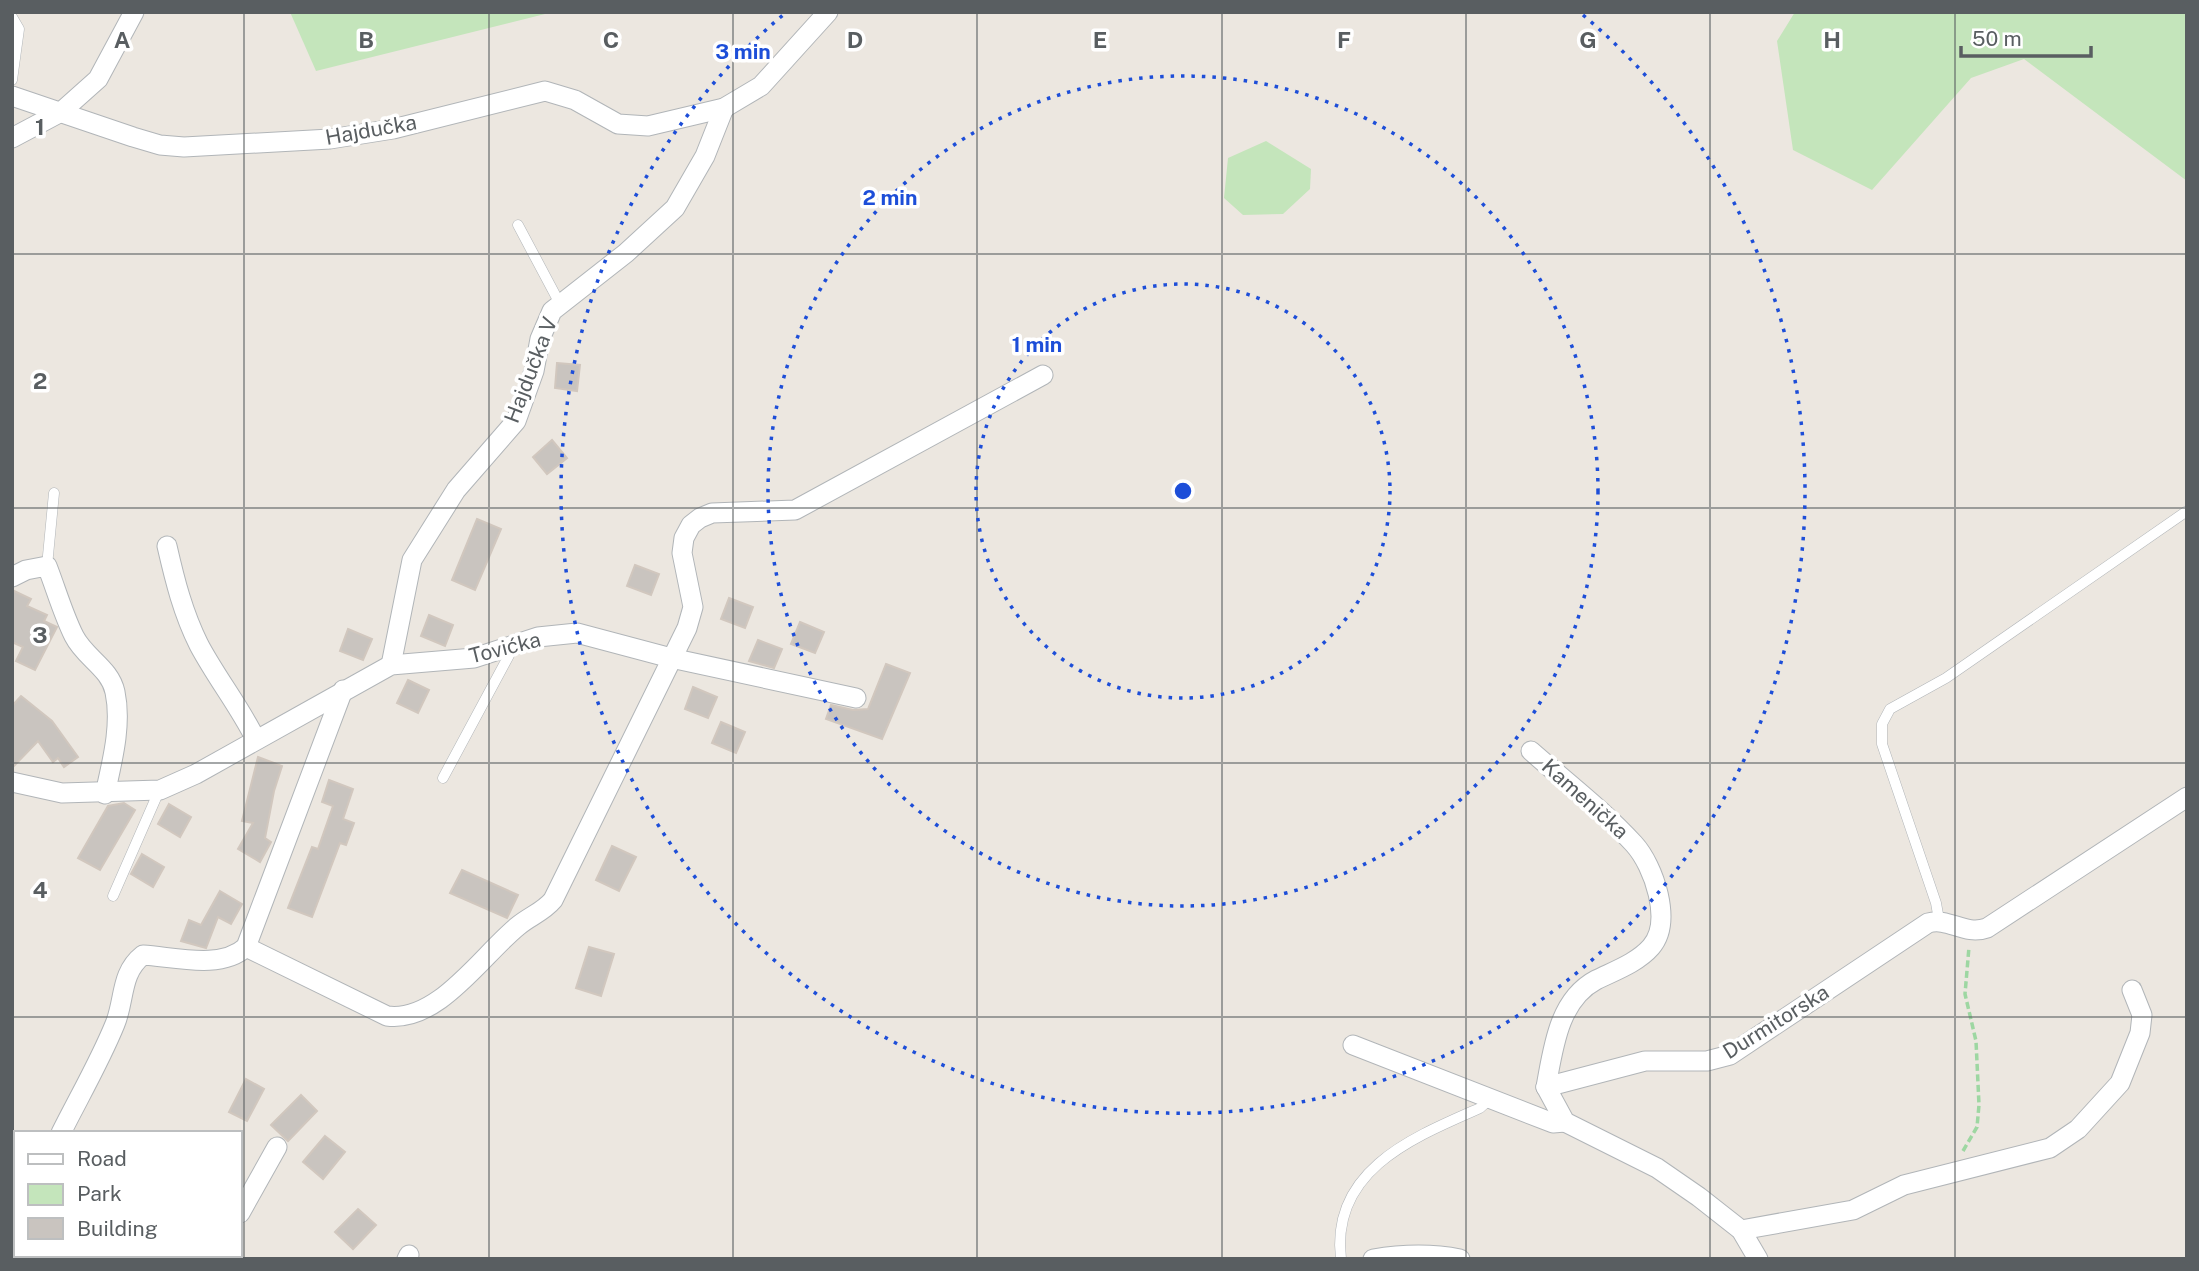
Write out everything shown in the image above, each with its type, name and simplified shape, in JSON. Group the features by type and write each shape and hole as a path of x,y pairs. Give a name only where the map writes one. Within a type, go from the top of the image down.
{"street":[{"path":"12,138 61,112 99,79 134,12"},
{"name":"Hajdučka","path":"12,96 142,140 184,147 330,139 393,129 545,91 560,93 602,118 630,126 648,125 724,108 761,86 828,12"},
{"name":"Hajdučka V","path":"391,665 412,560 456,490 516,421 534,371 540,339 552,311 559,302 626,253 675,208 705,156 724,108"},
{"path":"246,947 387,1016 412,1016 459,984 519,925 546,909 553,900 687,628 693,607 682,553 684,538 691,525 712,513 795,510 1043,375"},
{"path":"167,547 179,600 200,645 237,703 255,738"},
{"path":"12,577 26,569 47,566 75,637 87,655 106,672 115,692 117,731 105,794"},
{"name":"Tovićka","path":"12,782 62,793 105,794 160,790 196,774 255,738 391,665 474,658 516,644 577,633 671,658 856,698"},
{"path":"62,1131 116,1022 125,979 134,962 144,955 222,960 236,956 246,947 342,690"},
{"name":"Kamenička","path":"1531,751 1635,845 1660,898 1662,912 1656,940 1649,950 1587,985 1567,1009 1546,1087"},
{"path":"1939,920 1971,931 1987,928 2187,797"},
{"name":"Durmitorska","path":"1546,1087 1644,1061 1707,1061 1730,1055 1928,923 1939,920"},
{"path":"1741,1230 1853,1210 1904,1185 2050,1148 2078,1129 2120,1083 2140,1033 2141,1016 2132,990"},
{"path":"1353,1045 1553,1123 1565,1122 1657,1168 1741,1230 1758,1259"},
{"path":"1546,1087 1565,1122"},
{"path":"242,1209 277,1147"},
{"path":"1373,1259 1414,1254 1460,1259"}],"lane":[{"path":"12,16 19,29 19,46 12,80"},
{"path":"518,225 559,302"},
{"path":"47,566 54,493"},
{"path":"1939,920 1932,891 1882,744 1882,724 1890,709 1946,678 2187,511"},
{"path":"443,778 516,644"},
{"path":"113,896 160,790"},
{"path":"1341,1259 1340,1236 1348,1208 1371,1170 1394,1150 1480,1108 1490,1099"}],"path":[{"path":"1944,1174 1964,1151 1977,1128 1976,1041 1965,995 1971,931"}],"green space":[{"path":"290,12 553,12 316,71"},
{"path":"1795,12 2187,12 2187,181 2024,59 1971,78 1872,190 1793,150 1777,41"},
{"path":"1266,141 1311,169 1310,189 1283,214 1243,215 1224,198 1228,158"}],"building":[{"path":"557,363 580,365 577,391 555,388"},
{"path":"552,440 567,458 547,474 533,457"},
{"path":"477,519 501,529 475,590 452,580"},
{"path":"635,565 659,574 651,595 627,586"},
{"path":"12,590 31,599 27,606 47,615 44,621 57,627 35,670 16,661 23,647 12,642"},
{"path":"729,598 753,607 745,628 721,619"},
{"path":"429,615 453,625 445,646 421,636"},
{"path":"800,622 824,632 815,653 791,644"},
{"path":"348,629 372,639 363,660 340,651"},
{"path":"758,640 782,649 774,668 749,661"},
{"path":"886,664 910,673 882,739 826,719 831,705 853,710 868,709"},
{"path":"408,680 429,690 418,713 397,703"},
{"path":"693,687 717,697 708,718 685,709"},
{"path":"21,696 52,721 78,757 64,767 58,758 53,762 38,741 12,768 12,706"},
{"path":"721,722 745,732 736,753 712,743"},
{"path":"258,757 282,766 265,838 271,842 260,862 238,849 253,823 242,821"},
{"path":"329,780 353,789 343,819 354,823 346,845 340,843 312,917 288,908 312,847 318,849 333,806 322,802"},
{"path":"124,803 135,810 100,870 78,858 108,806"},
{"path":"169,804 191,817 180,837 158,824"},
{"path":"612,846 636,857 619,891 596,880"},
{"path":"142,854 164,867 153,887 131,874"},
{"path":"462,870 518,895 507,918 450,893"},
{"path":"220,891 242,904 231,924 218,917 206,948 181,941 189,920 201,925"},
{"path":"589,947 614,954 601,996 576,988"},
{"path":"246,1079 264,1089 247,1121 229,1112"},
{"path":"301,1095 317,1111 288,1141 271,1125"},
{"path":"325,1136 345,1152 323,1179 303,1162"},
{"path":"358,1209 376,1225 353,1249 335,1232"}]}
